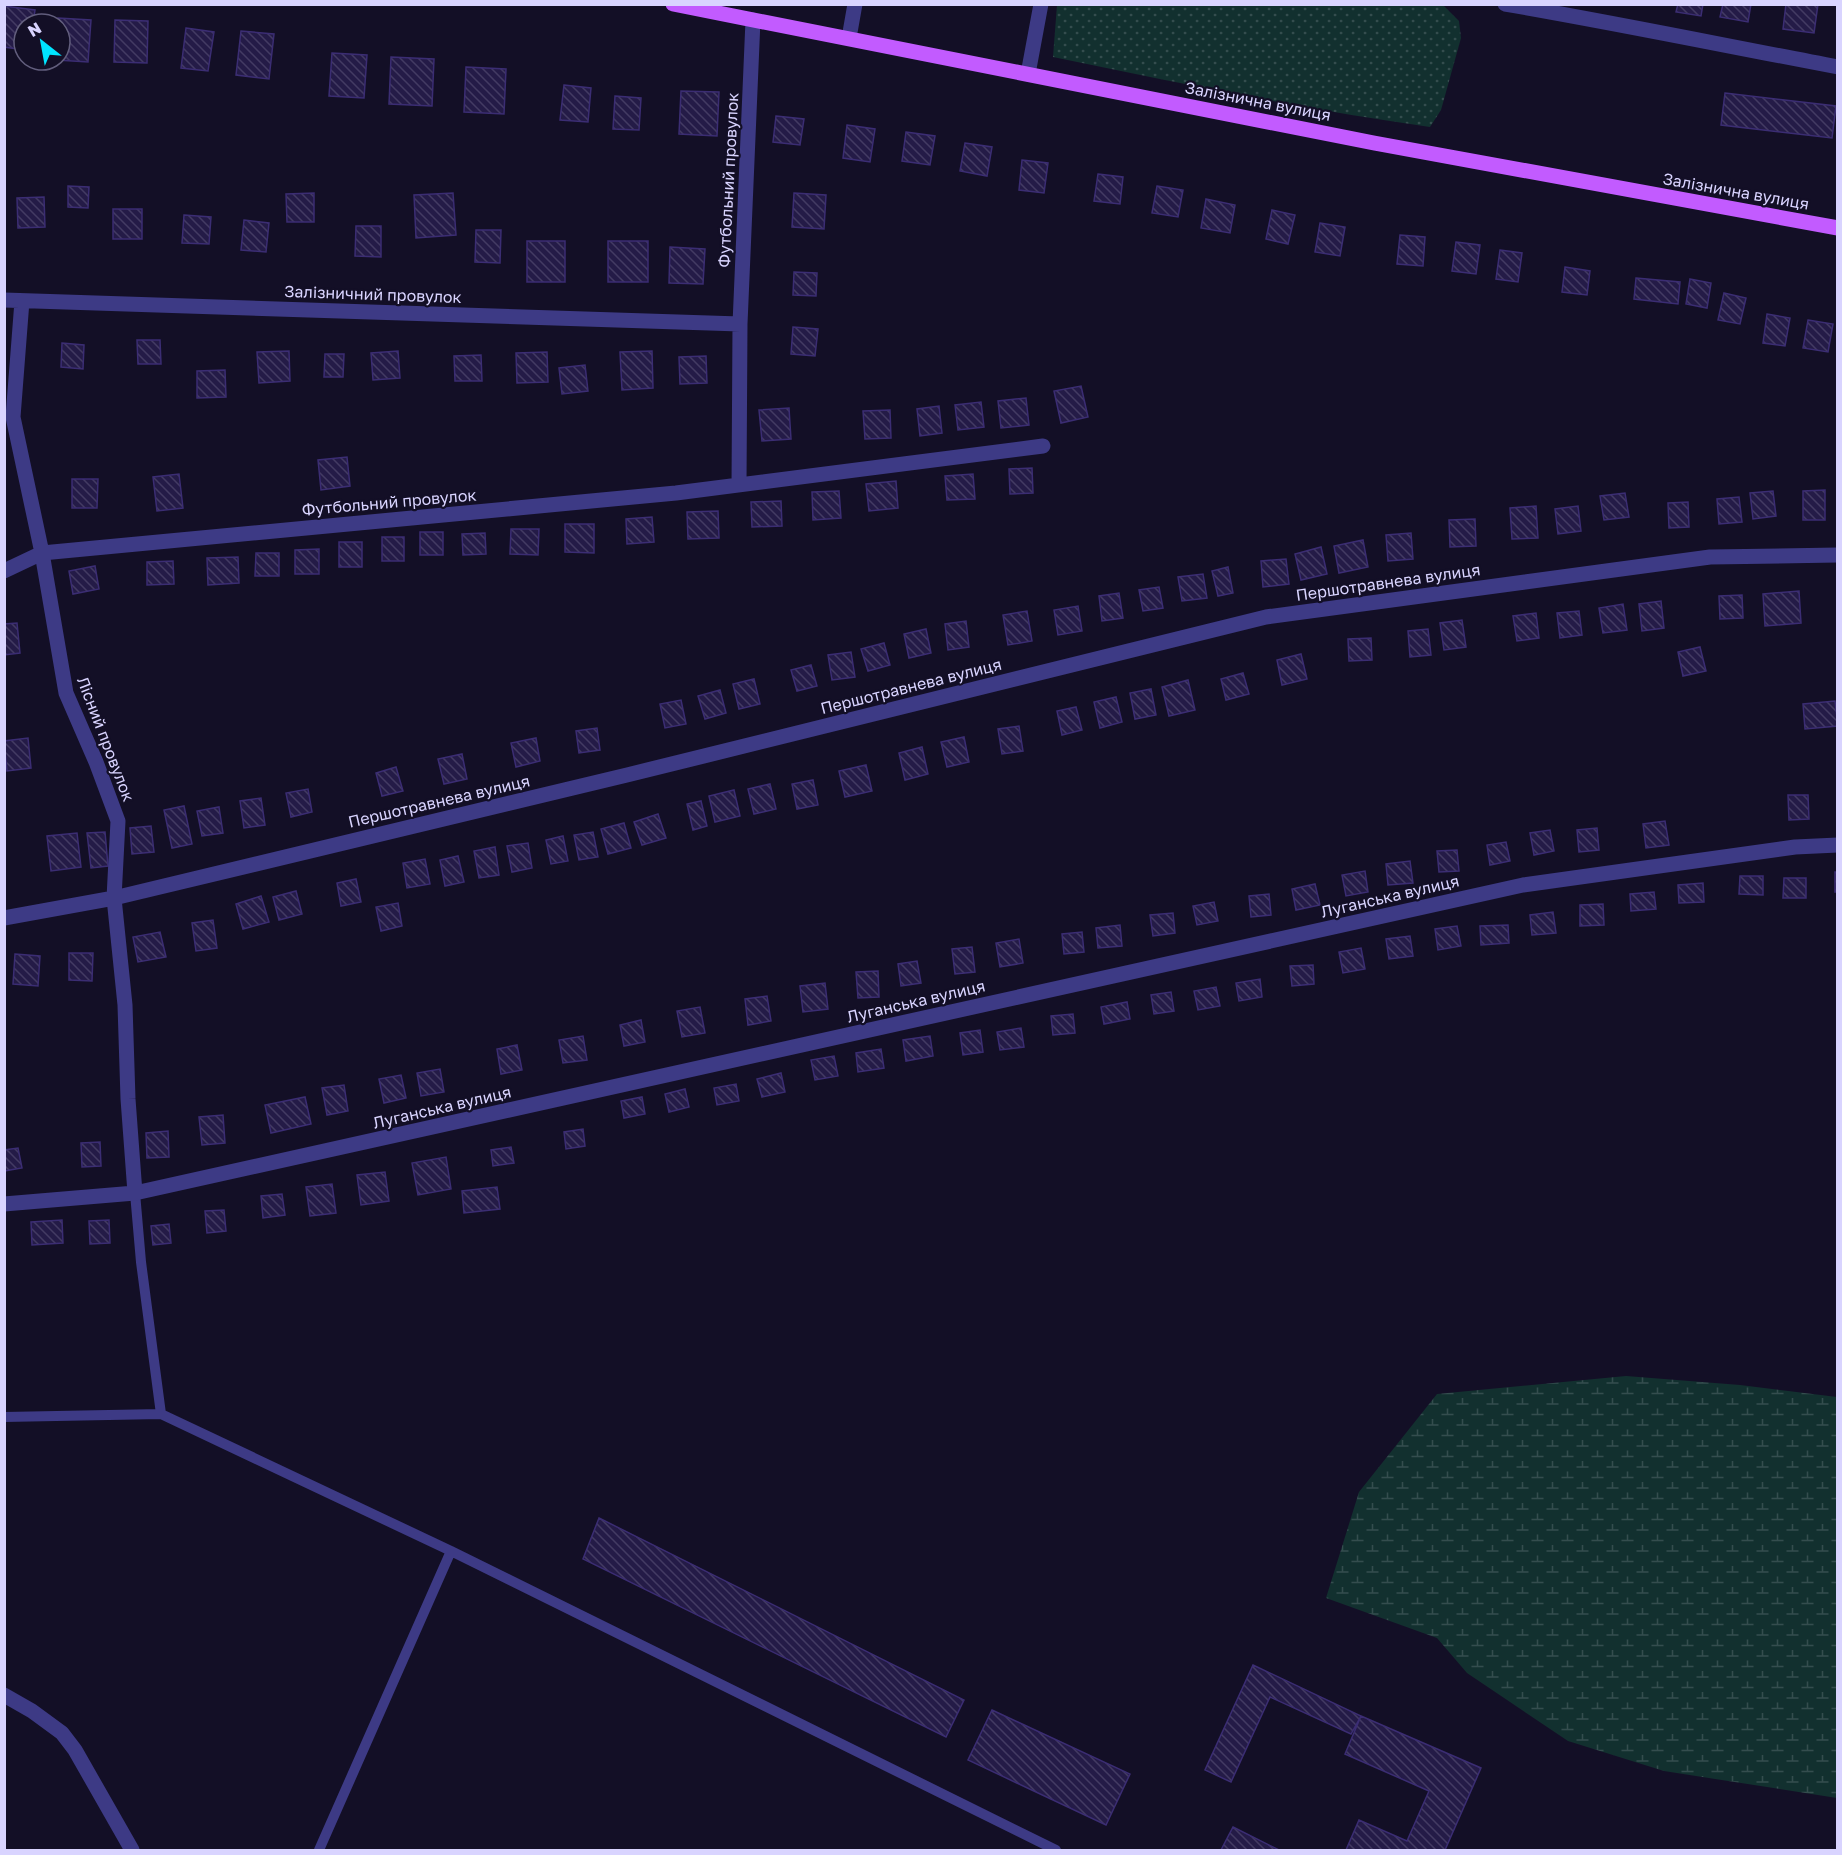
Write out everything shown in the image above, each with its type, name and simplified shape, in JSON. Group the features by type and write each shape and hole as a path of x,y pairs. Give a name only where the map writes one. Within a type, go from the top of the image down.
{"main road":[{"name":"Залізнична вулиця","path":"673,4 1374,143 1838,228"}],"street":[{"path":"849,38 855,4"},
{"path":"1028,74 1041,4"},
{"path":"1505,4 1597,19 1838,67"},
{"name":"Футбольний провулок","path":"740,485 740,324 753,20"},
{"name":"Залізничний провулок","path":"4,300 740,324"},
{"name":"Лісний провулок","path":"22,301 9,417 42,553 66,693 96,762 118,821 114,898 125,1005 128,1099 135,1193"},
{"name":"Футбольний провулок","path":"42,553 676,494 1043,446"},
{"path":"4,571 42,553"},
{"name":"Першотравнева вулиця","path":"4,918 114,898 1266,617 1710,557 1838,555"},
{"name":"Луганська вулиця","path":"4,1204 135,1193 1523,885 1795,847 1838,845"},
{"path":"4,1695 32,1711 62,1733 75,1750 132,1851"}],"lane":[{"path":"135,1193 160,1414"},
{"path":"4,1417 160,1414 452,1551 1056,1851"},
{"path":"319,1851 452,1551"}],"green space":[{"path":"1057,5 1443,5 1459,21 1461,38 1441,110 1430,127 1288,104 1053,57"},
{"path":"1626,1376 1740,1385 1837,1397 1837,1798 1664,1771 1568,1741 1467,1673 1437,1638 1326,1598 1359,1492 1437,1394"}],"building":[{"path":"1678,4 1703,4 1701,16 1676,12"},
{"path":"1723,4 1751,4 1748,22 1720,17"},
{"path":"1786,4 1818,4 1814,33 1783,29"},
{"path":"4,6 35,10 35,12 12,12 12,48 4,47"},
{"path":"72,19 91,20 88,62 72,61"},
{"path":"115,20 148,21 147,63 114,62"},
{"path":"186,28 214,32 208,71 181,68"},
{"path":"241,31 274,34 269,79 236,75"},
{"path":"332,53 367,55 364,98 329,96"},
{"path":"391,57 434,59 432,106 389,104"},
{"path":"466,67 506,69 504,114 464,112"},
{"path":"564,85 591,88 588,122 560,120"},
{"path":"681,91 719,92 717,136 679,134"},
{"path":"1725,93 1836,106 1832,138 1721,125"},
{"path":"615,96 641,98 639,130 613,129"},
{"path":"776,116 804,119 800,145 773,142"},
{"path":"847,125 875,129 870,162 843,158"},
{"path":"906,132 935,136 930,165 902,161"},
{"path":"965,143 992,147 987,176 960,171"},
{"path":"1022,160 1048,163 1044,193 1019,190"},
{"path":"1098,174 1123,177 1120,204 1094,201"},
{"path":"68,186 89,187 88,208 68,207"},
{"path":"1157,186 1183,190 1178,217 1152,213"},
{"path":"314,193 314,222 287,222 286,194"},
{"path":"453,193 456,235 416,238 414,195"},
{"path":"794,193 826,195 824,229 792,227"},
{"path":"44,197 45,227 18,228 17,198"},
{"path":"1206,199 1235,205 1230,233 1201,228"},
{"path":"113,209 142,209 142,239 113,239"},
{"path":"1272,210 1295,215 1288,244 1266,239"},
{"path":"184,215 211,217 209,244 182,243"},
{"path":"244,220 269,223 266,252 241,250"},
{"path":"1320,223 1345,227 1340,256 1315,252"},
{"path":"356,226 381,226 381,257 355,256"},
{"path":"476,230 501,230 500,263 475,262"},
{"path":"1400,235 1425,237 1423,266 1397,264"},
{"path":"527,241 565,241 565,282 527,282"},
{"path":"608,241 648,241 648,282 608,282"},
{"path":"1456,242 1480,245 1476,274 1452,271"},
{"path":"670,247 705,249 703,284 669,283"},
{"path":"1500,250 1522,253 1518,282 1496,279"},
{"path":"1565,267 1590,271 1587,295 1562,292"},
{"path":"794,272 817,273 816,296 793,295"},
{"path":"1636,278 1680,282 1678,304 1634,299"},
{"path":"1690,279 1711,283 1707,308 1686,304"},
{"path":"1724,293 1746,298 1740,324 1718,320"},
{"path":"1767,314 1790,318 1785,346 1763,343"},
{"path":"1808,320 1833,324 1828,352 1803,348"},
{"path":"793,327 818,329 815,356 791,354"},
{"path":"137,340 160,340 161,364 138,364"},
{"path":"62,343 84,345 83,369 61,367"},
{"path":"289,351 290,381 259,383 257,352"},
{"path":"398,351 400,378 373,380 371,353"},
{"path":"652,351 653,388 622,390 620,352"},
{"path":"547,352 548,382 517,383 516,353"},
{"path":"325,354 344,354 343,377 324,377"},
{"path":"481,355 482,381 455,381 454,356"},
{"path":"706,356 707,383 680,384 679,357"},
{"path":"585,365 588,391 562,394 559,368"},
{"path":"225,370 226,397 197,398 197,371"},
{"path":"1081,386 1088,417 1061,423 1054,391"},
{"path":"1026,398 1029,425 1001,428 998,401"},
{"path":"981,402 984,427 958,430 955,405"},
{"path":"939,406 942,433 920,436 917,409"},
{"path":"789,408 791,439 762,441 759,410"},
{"path":"890,410 891,438 865,439 863,411"},
{"path":"347,457 350,486 321,490 318,460"},
{"path":"1032,468 1033,493 1010,494 1009,469"},
{"path":"179,474 183,508 157,511 153,477"},
{"path":"973,474 975,499 947,500 945,476"},
{"path":"72,479 98,479 97,508 72,508"},
{"path":"896,481 898,508 869,511 866,484"},
{"path":"1825,490 1825,520 1803,520 1803,491"},
{"path":"839,491 841,518 813,520 812,492"},
{"path":"1773,491 1776,516 1753,519 1750,493"},
{"path":"1625,493 1629,517 1604,520 1600,496"},
{"path":"1739,497 1742,522 1719,524 1717,499"},
{"path":"781,501 782,526 752,527 751,502"},
{"path":"1688,502 1689,527 1669,528 1668,503"},
{"path":"1536,506 1538,538 1512,539 1510,508"},
{"path":"1578,506 1581,531 1558,534 1555,509"},
{"path":"718,511 719,538 688,539 687,512"},
{"path":"652,517 654,542 627,544 626,519"},
{"path":"1475,519 1476,546 1450,547 1449,520"},
{"path":"565,524 594,524 594,553 565,552"},
{"path":"511,529 539,529 538,555 510,554"},
{"path":"420,532 443,532 443,555 420,555"},
{"path":"485,533 486,554 463,555 462,534"},
{"path":"1411,533 1413,559 1388,561 1386,535"},
{"path":"382,537 404,537 404,561 382,561"},
{"path":"1363,540 1368,567 1339,573 1334,546"},
{"path":"339,542 362,542 362,567 339,567"},
{"path":"1321,547 1327,574 1301,580 1295,554"},
{"path":"319,549 319,574 295,574 295,550"},
{"path":"256,553 279,553 279,576 255,576"},
{"path":"238,557 239,583 208,585 207,558"},
{"path":"1286,559 1289,584 1263,587 1261,561"},
{"path":"173,561 174,584 147,585 147,562"},
{"path":"95,566 99,589 73,594 69,571"},
{"path":"1228,567 1233,593 1218,596 1212,571"},
{"path":"1203,574 1207,598 1182,601 1178,577"},
{"path":"1159,587 1163,608 1143,611 1139,590"},
{"path":"1799,591 1801,623 1765,626 1763,594"},
{"path":"1119,593 1123,618 1102,621 1099,596"},
{"path":"1742,595 1743,618 1720,619 1719,596"},
{"path":"1661,601 1664,628 1642,631 1639,604"},
{"path":"1623,604 1627,630 1603,633 1599,608"},
{"path":"1078,606 1082,631 1058,635 1054,610"},
{"path":"1027,611 1032,641 1008,645 1003,615"},
{"path":"1579,611 1582,635 1560,638 1557,613"},
{"path":"1536,613 1539,638 1517,641 1513,616"},
{"path":"1462,620 1466,647 1444,650 1440,623"},
{"path":"966,621 969,647 948,650 945,624"},
{"path":"17,623 20,653 4,655 4,624"},
{"path":"926,629 931,653 909,658 904,634"},
{"path":"1428,629 1431,655 1410,657 1408,631"},
{"path":"1371,638 1372,660 1349,661 1348,639"},
{"path":"884,643 890,665 868,671 861,649"},
{"path":"1700,647 1706,671 1683,676 1678,652"},
{"path":"851,652 855,677 832,680 828,655"},
{"path":"1301,654 1307,679 1282,685 1277,660"},
{"path":"811,665 817,686 797,691 791,670"},
{"path":"1243,673 1249,694 1226,700 1221,679"},
{"path":"754,679 760,704 739,709 733,684"},
{"path":"1188,680 1195,710 1169,716 1162,687"},
{"path":"1151,689 1156,715 1135,719 1130,693"},
{"path":"720,690 726,713 705,719 698,696"},
{"path":"1116,697 1122,722 1100,728 1094,702"},
{"path":"681,700 686,724 665,728 660,704"},
{"path":"1835,701 1838,726 1805,729 1803,704"},
{"path":"1076,707 1082,730 1062,735 1057,711"},
{"path":"1019,726 1023,751 1002,754 998,729"},
{"path":"597,728 600,750 579,753 576,731"},
{"path":"964,737 969,762 947,767 941,742"},
{"path":"28,738 31,768 7,771 4,741"},
{"path":"536,738 540,761 516,767 511,743"},
{"path":"922,747 928,774 905,780 899,753"},
{"path":"462,754 467,779 444,784 438,759"},
{"path":"866,765 872,791 845,797 839,771"},
{"path":"396,767 403,791 382,796 376,773"},
{"path":"813,780 818,805 797,809 792,784"},
{"path":"770,784 776,809 754,814 748,789"},
{"path":"308,789 312,812 291,817 286,793"},
{"path":"734,790 740,816 715,822 709,796"},
{"path":"1788,795 1808,795 1809,819 1789,820"},
{"path":"261,798 265,825 244,828 240,801"},
{"path":"701,801 707,826 693,830 687,804"},
{"path":"184,806 192,844 172,848 164,810"},
{"path":"219,807 223,833 202,836 197,811"},
{"path":"658,814 666,838 642,845 634,822"},
{"path":"1665,821 1669,845 1646,848 1643,824"},
{"path":"624,823 631,848 608,854 601,829"},
{"path":"151,826 154,852 132,854 130,828"},
{"path":"1597,828 1599,850 1579,852 1577,830"},
{"path":"1550,830 1554,851 1534,855 1530,833"},
{"path":"105,832 108,866 91,868 87,833"},
{"path":"593,832 598,857 579,860 574,835"},
{"path":"77,833 81,867 51,871 47,836"},
{"path":"563,836 568,861 551,864 546,840"},
{"path":"1506,842 1510,861 1490,865 1487,845"},
{"path":"528,843 532,868 512,872 507,846"},
{"path":"495,847 499,875 479,878 474,851"},
{"path":"1457,850 1459,871 1439,872 1437,851"},
{"path":"458,856 464,882 445,886 440,860"},
{"path":"425,859 430,884 407,888 403,863"},
{"path":"1410,861 1413,883 1388,885 1386,864"},
{"path":"1365,871 1368,892 1346,896 1342,875"},
{"path":"1835,872 1838,872 1838,892 1835,892"},
{"path":"1740,876 1763,876 1763,895 1739,894"},
{"path":"1784,878 1806,878 1806,898 1783,898"},
{"path":"356,879 361,902 341,906 337,883"},
{"path":"1703,883 1704,902 1679,903 1678,885"},
{"path":"1315,884 1320,905 1296,910 1292,889"},
{"path":"296,891 302,914 279,920 273,897"},
{"path":"1654,892 1656,909 1631,911 1630,894"},
{"path":"1269,894 1271,915 1251,917 1249,896"},
{"path":"261,896 269,922 243,929 236,904"},
{"path":"1214,902 1218,921 1197,925 1193,906"},
{"path":"398,903 402,926 381,931 376,907"},
{"path":"1603,904 1604,925 1580,926 1580,905"},
{"path":"1553,912 1556,933 1532,935 1530,915"},
{"path":"1173,913 1175,933 1153,936 1150,915"},
{"path":"213,920 217,948 196,951 192,923"},
{"path":"1120,925 1122,946 1098,948 1096,928"},
{"path":"1508,925 1509,943 1481,945 1480,926"},
{"path":"1457,926 1461,946 1438,950 1435,929"},
{"path":"160,932 166,957 138,962 133,937"},
{"path":"1082,932 1084,952 1064,954 1062,934"},
{"path":"1410,936 1413,956 1389,959 1386,939"},
{"path":"1019,939 1023,963 1000,967 996,943"},
{"path":"972,947 975,972 955,974 952,949"},
{"path":"1361,948 1365,969 1343,973 1339,952"},
{"path":"69,953 93,953 92,981 69,980"},
{"path":"15,954 40,956 38,986 13,984"},
{"path":"917,961 921,983 901,986 898,964"},
{"path":"1313,965 1314,984 1292,986 1290,966"},
{"path":"878,971 879,997 858,998 856,972"},
{"path":"1260,979 1262,997 1239,1001 1236,983"},
{"path":"825,983 828,1009 803,1012 800,986"},
{"path":"1216,987 1220,1006 1198,1010 1194,991"},
{"path":"1171,992 1174,1011 1154,1014 1151,995"},
{"path":"767,996 771,1021 748,1025 745,999"},
{"path":"1127,1002 1130,1019 1104,1024 1101,1007"},
{"path":"700,1007 705,1033 682,1037 677,1011"},
{"path":"1073,1014 1075,1033 1053,1035 1051,1016"},
{"path":"641,1020 645,1042 624,1046 620,1025"},
{"path":"1021,1028 1024,1047 1000,1050 997,1032"},
{"path":"980,1030 983,1052 963,1055 960,1033"},
{"path":"583,1036 587,1060 563,1063 559,1040"},
{"path":"930,1036 933,1056 906,1061 903,1040"},
{"path":"517,1045 522,1070 501,1074 497,1049"},
{"path":"881,1049 884,1068 858,1072 856,1053"},
{"path":"834,1056 838,1076 815,1080 811,1060"},
{"path":"440,1069 444,1092 421,1096 417,1073"},
{"path":"781,1073 785,1092 762,1097 757,1079"},
{"path":"401,1075 406,1098 384,1103 379,1079"},
{"path":"736,1084 739,1101 717,1105 714,1088"},
{"path":"344,1085 348,1111 327,1115 322,1088"},
{"path":"685,1089 689,1107 669,1112 665,1094"},
{"path":"305,1097 311,1124 271,1133 265,1105"},
{"path":"642,1097 645,1114 624,1118 621,1101"},
{"path":"223,1115 225,1143 202,1145 199,1117"},
{"path":"583,1129 585,1146 566,1149 564,1132"},
{"path":"168,1131 169,1157 147,1158 146,1133"},
{"path":"100,1142 101,1166 82,1167 81,1143"},
{"path":"511,1147 514,1163 493,1166 491,1150"},
{"path":"18,1148 22,1168 4,1171 4,1150"},
{"path":"446,1157 451,1189 418,1195 412,1163"},
{"path":"385,1172 389,1201 361,1205 357,1175"},
{"path":"332,1184 336,1213 310,1216 306,1187"},
{"path":"497,1187 500,1209 464,1213 462,1191"},
{"path":"282,1194 285,1215 263,1218 261,1196"},
{"path":"224,1210 226,1231 207,1233 205,1211"},
{"path":"62,1220 63,1243 32,1245 31,1222"},
{"path":"109,1220 110,1243 90,1244 89,1221"},
{"path":"169,1224 171,1243 153,1245 151,1226"},
{"path":"599,1518 964,1700 946,1737 583,1559"},
{"path":"1253,1665 1361,1716 1351,1734 1270,1697 1231,1782 1205,1770"},
{"path":"992,1710 1130,1774 1106,1825 968,1760"},
{"path":"1361,1716 1481,1768 1445,1850 1346,1850 1359,1820 1407,1841 1429,1791 1345,1754"},
{"path":"1233,1827 1279,1850 1221,1850"}]}
